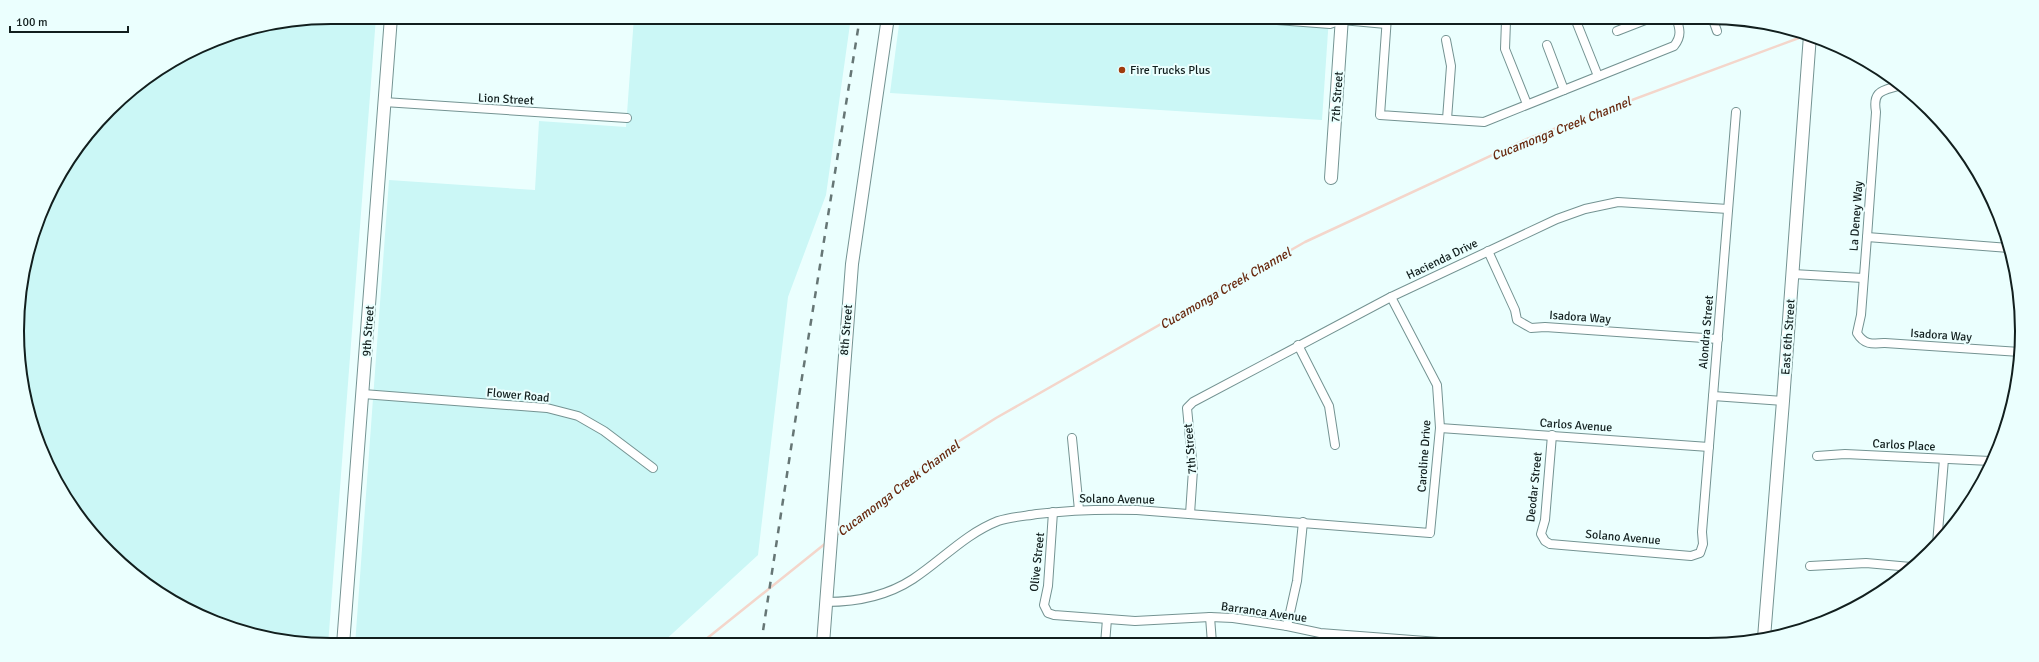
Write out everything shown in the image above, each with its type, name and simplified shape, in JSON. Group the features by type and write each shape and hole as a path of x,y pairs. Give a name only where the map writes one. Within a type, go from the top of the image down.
{"street":[{"name":"9th Street","path":"345,638 390,24"},
{"name":"8th Street","path":"823,638 832,508 852,264 887,24"},
{"name":"7th Street","path":"1332,178 1342,24"},
{"path":"1387,24 1380,115 1484,122 1674,46 1679,40 1680,32 1678,24"},
{"path":"1506,24 1505,49 1527,104"},
{"path":"1577,24 1598,76"},
{"path":"1616,32 1636,24"},
{"path":"1715,24 1717,31"},
{"path":"1446,40 1451,66 1447,119"},
{"name":"East 6th Street","path":"1764,633 1793,274 1810,41"},
{"path":"1547,45 1564,90"},
{"name":"La Deney Way","path":"1861,340 1857,333 1861,315 1867,237 1876,112 1874,101 1878,93 1885,89 1894,87"},
{"name":"Lion Street","path":"384,102 627,118"},
{"name":"Alondra Street","path":"1700,553 1703,544 1702,532 1736,112"},
{"name":"Hacienda Drive","path":"1187,408 1193,402 1391,297 1557,219 1618,202 1728,209"},
{"path":"1867,237 2004,248"},
{"name":"Isadora Way","path":"1488,251 1515,310 1517,320 1527,326 1718,339"},
{"path":"1793,274 1863,278"},
{"name":"Caroline Drive","path":"1391,297 1437,385 1440,428 1430,533"},
{"name":"Isadora Way","path":"1861,340 1870,344 1885,343 2014,352"},
{"path":"1298,345 1329,406 1335,445"},
{"name":"Flower Road","path":"363,394 547,408 578,416 604,431 654,468"},
{"path":"1713,396 1783,401"},
{"name":"7th Street","path":"1187,408 1193,470 1190,514"},
{"name":"Carlos Avenue","path":"1440,428 1709,447"},
{"name":"Deodar Street","path":"1545,541 1541,534 1545,520 1552,435"},
{"path":"1072,438 1079,510"},
{"name":"Carlos Place","path":"1817,456 1845,454 1986,461"},
{"path":"1938,534 1944,459"},
{"name":"Solano Avenue","path":"826,602 864,600 893,589 913,579 966,538 981,529 999,521 1053,512 1079,510 1137,510 1430,533"},
{"name":"Olive Street","path":"1048,613 1044,605 1048,586 1053,512"},
{"path":"1287,626 1297,581 1303,522"},
{"name":"Solano Avenue","path":"1545,541 1550,544 1691,556 1700,553"},
{"path":"1810,566 1866,564 1905,567"},
{"name":"Barranca Avenue","path":"1048,613 1054,615 1135,621 1210,617 1233,618 1287,626 1320,633 1386,638"},
{"path":"1210,617 1212,638"},
{"path":"1105,638 1107,618"}],"shaded area":[{"path":"375,24 329,638 271,632 252,628 214,615 177,597 160,586 144,575 114,548 87,518 76,502 47,448 34,410 30,391 24,331 30,271 40,232 65,177 87,144 100,129 144,87 177,65 195,56 232,40 252,34 311,25"},
{"path":"633,24 850,24 826,195 788,297 758,555 668,638 356,638 389,180 535,190 539,121 626,127"},
{"path":"899,24 1329,24 1322,120 890,93"}],"waterway":[{"name":"Cucamonga Creek Channel","path":"835,536 945,450 996,418 1305,242 1527,139 1800,38"},
{"name":"Cucamonga Creek Channel","path":"707,638 826,543"}],"railway":[{"path":"762,638 859,24"}],"place":[{"name":"Fire Trucks Plus","path":"1122,70"}]}
